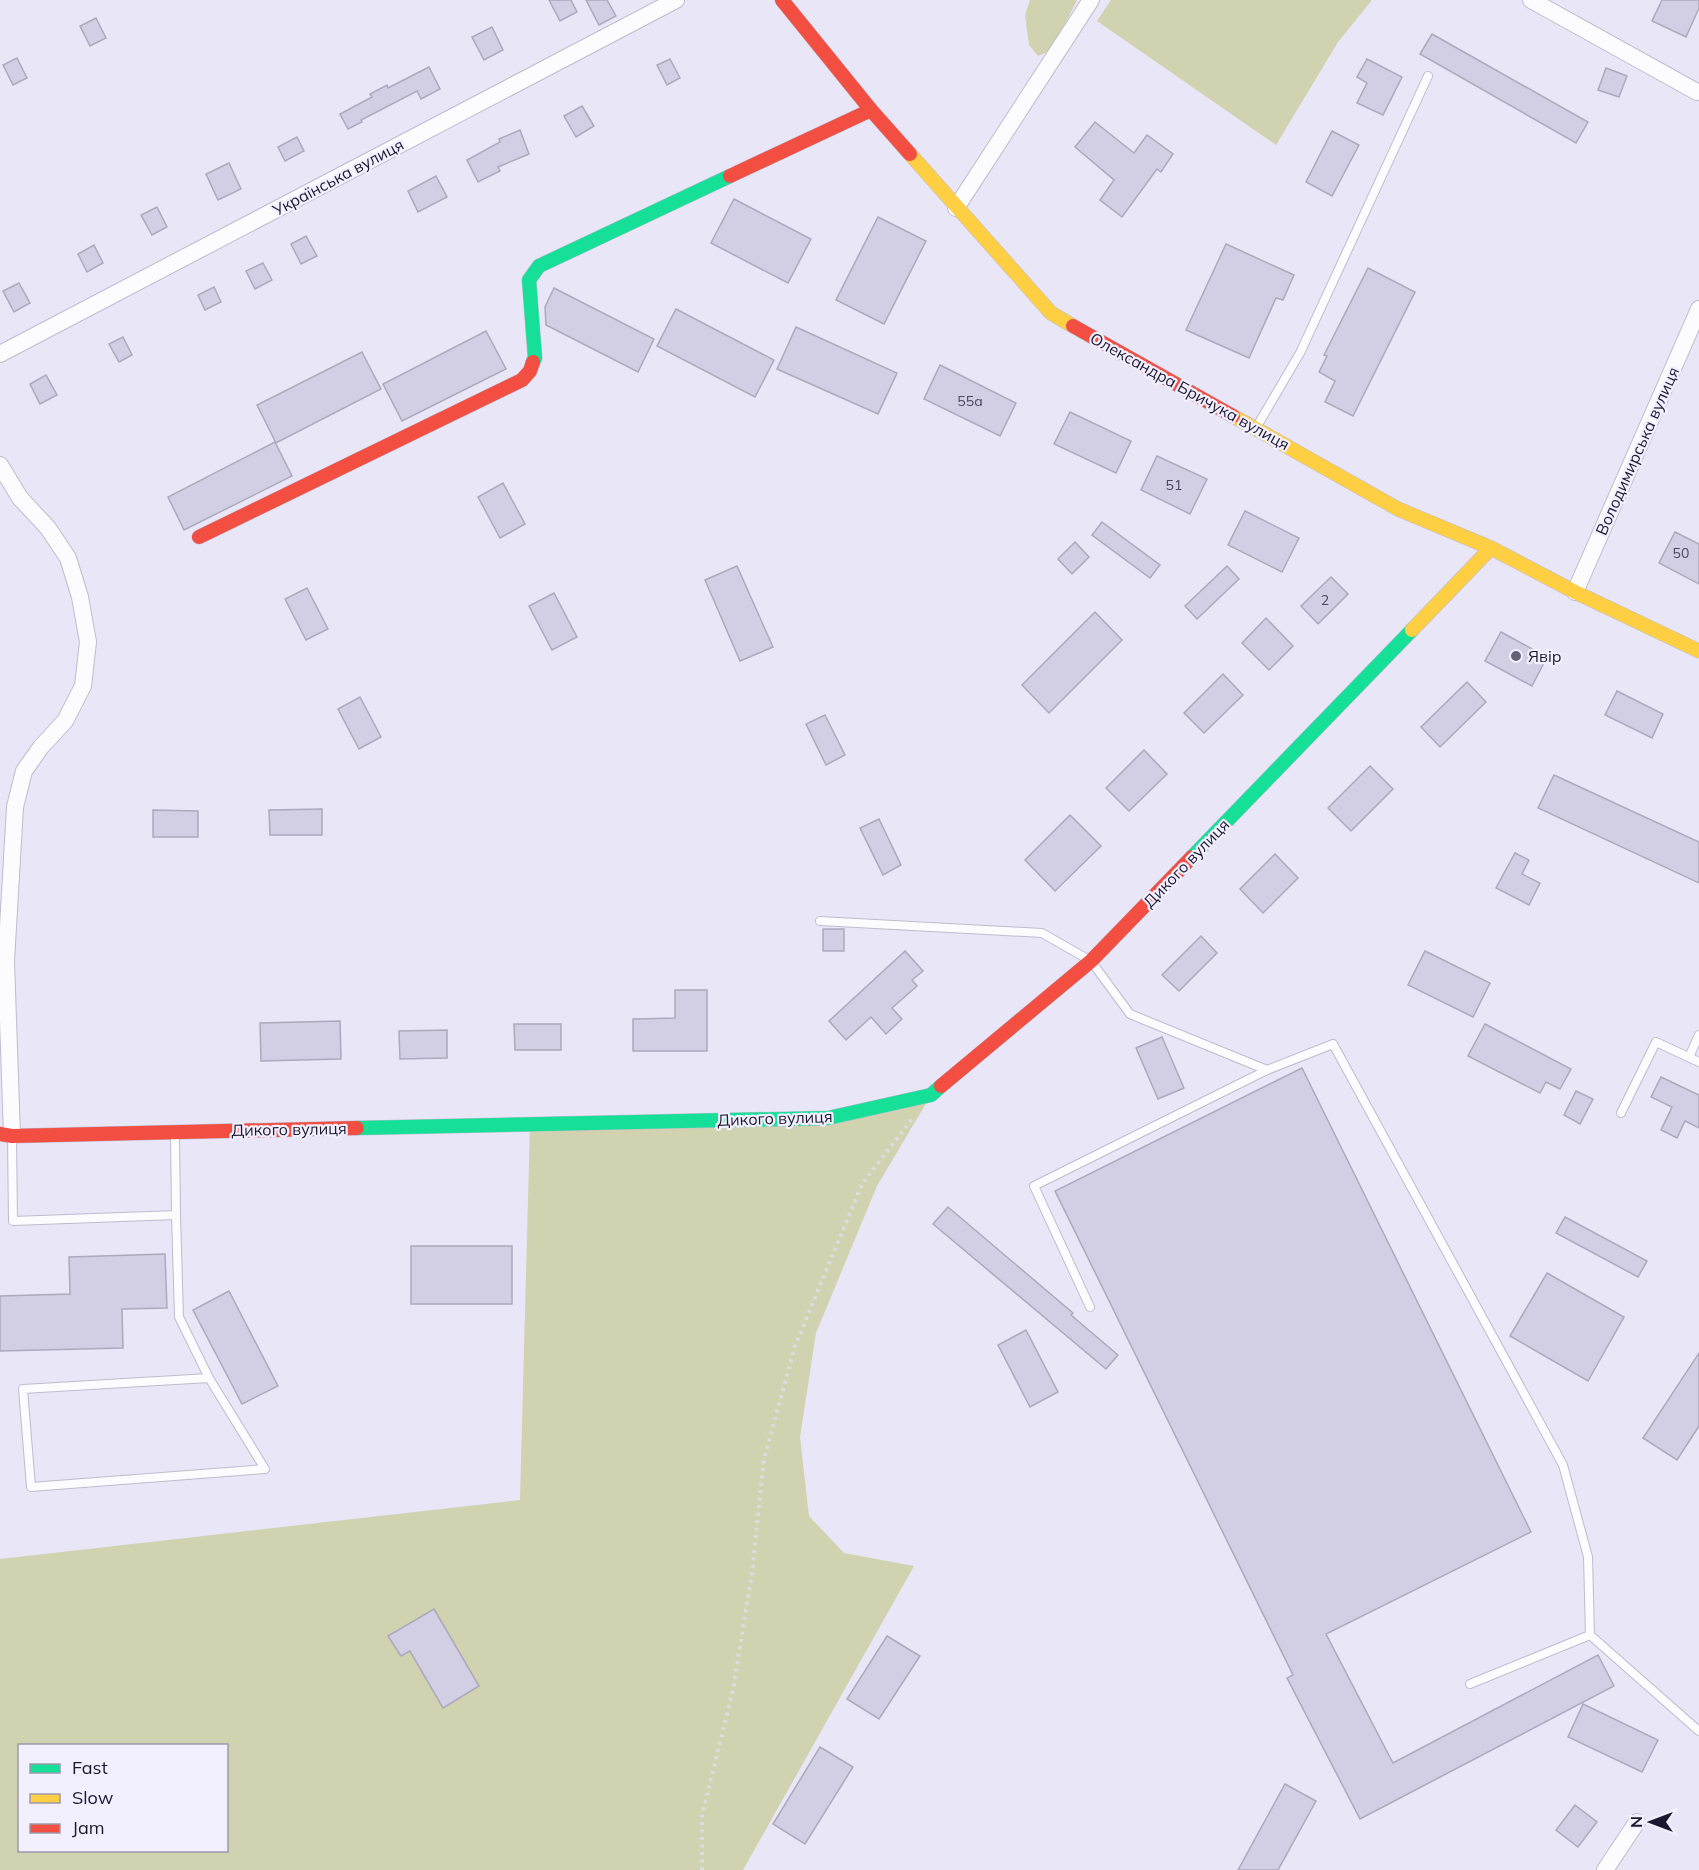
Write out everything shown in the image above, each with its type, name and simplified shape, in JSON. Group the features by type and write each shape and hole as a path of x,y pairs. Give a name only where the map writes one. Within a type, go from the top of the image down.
{"street":[{"name":"Українська вулиця","path":"0,354 676,0"},
{"name":"Олександра Бричука вулиця","path":"782,0 871,110 1051,313 1398,509 1491,548 1575,592 1699,651"},
{"path":"956,208 1091,0"},
{"path":"1531,0 1698,93"},
{"path":"199,537 522,380 530,371 536,358 529,280 539,266 871,110"},
{"name":"Володимирська вулиця","path":"1575,592 1699,309"},
{"path":"0,465 20,498 48,528 68,558 81,597 88,642 83,686 65,721 41,747 24,771 15,807 6,961 6,1135"},
{"name":"Дикого вулиця","path":"6,1135 828,1118 931,1095 1091,961 1491,548"},
{"path":"1605,1870 1637,1822"}],"lane":[{"path":"1255,428 1300,353 1428,76"},
{"path":"820,921 1042,933 1091,961 1130,1014 1267,1070"},
{"path":"1689,1057 1699,1035"},
{"path":"1621,1113 1656,1042 1699,1062"},
{"path":"1090,1307 1034,1186 1267,1070 1333,1044 1563,1465 1588,1557 1590,1635 1699,1731"},
{"path":"175,1132 179,1317 209,1378 265,1469 31,1487 23,1389 209,1378"},
{"path":"6,1135 13,1221 176,1215"},
{"path":"1470,1684 1590,1635"}],"path":[{"path":"702,1870 702,1815 733,1690 752,1573 764,1459 795,1346 862,1184 931,1095"}],"green space":[{"path":"1030,0 1077,0 1052,50 1038,56 1029,45 1025,15"},
{"path":"1111,0 1372,0 1338,42 1276,145 1097,21"},
{"path":"931,1095 877,1186 816,1333 800,1437 809,1516 844,1553 914,1566 743,1870 0,1870 0,1559 520,1500 530,1124 828,1118"}],"building":[{"path":"549,0 571,0 577,12 560,21"},
{"path":"586,0 607,0 616,16 599,25"},
{"path":"1662,0 1699,0 1699,8 1686,37 1652,21"},
{"path":"96,18 106,38 90,46 80,26"},
{"path":"492,27 503,50 484,60 472,37"},
{"path":"1432,34 1588,122 1576,143 1420,54"},
{"path":"17,58 27,78 13,85 3,65"},
{"path":"670,59 680,78 667,85 657,65"},
{"path":"1367,59 1402,77 1383,115 1357,103 1367,83 1357,77"},
{"path":"429,67 440,89 421,99 417,91 348,129 340,114 372,97 370,94 387,85 388,88"},
{"path":"1606,68 1627,76 1619,97 1598,90"},
{"path":"582,106 594,126 576,137 564,116"},
{"path":"1095,122 1134,153 1147,135 1173,154 1161,172 1157,169 1122,217 1100,200 1114,180 1075,147"},
{"path":"520,130 529,154 498,167 500,171 478,182 467,160 500,142 499,139"},
{"path":"1332,131 1359,145 1332,196 1306,182"},
{"path":"297,137 304,151 285,161 278,147"},
{"path":"229,163 241,189 218,200 206,174"},
{"path":"436,176 447,197 418,212 408,191"},
{"path":"734,199 811,239 788,283 711,243"},
{"path":"157,207 167,227 152,235 141,215"},
{"path":"878,217 926,241 884,324 836,300"},
{"path":"306,236 317,256 301,264 291,244"},
{"path":"1226,244 1294,275 1283,300 1276,298 1249,358 1186,330"},
{"path":"94,245 103,263 87,272 78,254"},
{"path":"263,263 272,280 255,289 246,271"},
{"path":"1368,268 1415,292 1353,416 1325,402 1335,381 1319,372 1327,356 1324,355"},
{"path":"19,283 30,303 14,312 3,291"},
{"path":"214,287 221,302 205,310 198,295"},
{"path":"554,288 654,339 638,372 546,325 545,307"},
{"path":"676,309 774,360 755,397 657,346"},
{"path":"796,327 897,373 878,414 777,369"},
{"path":"486,331 506,369 402,421 383,384"},
{"path":"123,337 132,355 119,362 109,344"},
{"path":"362,352 381,389 276,443 257,405"},
{"path":"940,365 1016,403 1000,436 924,399"},
{"path":"46,375 57,395 40,404 30,384"},
{"path":"1070,412 1131,441 1116,473 1054,444"},
{"path":"275,442 292,476 184,530 168,497"},
{"path":"1157,456 1207,479 1190,514 1141,490"},
{"path":"503,483 525,524 500,538 478,497"},
{"path":"1245,511 1299,538 1282,572 1228,545"},
{"path":"1102,522 1160,565 1150,578 1092,535"},
{"path":"1675,532 1699,544 1699,584 1659,563"},
{"path":"1075,542 1089,557 1072,574 1058,559"},
{"path":"737,566 773,647 740,661 705,580"},
{"path":"1227,566 1239,579 1197,619 1185,606"},
{"path":"1331,577 1348,594 1318,624 1301,606"},
{"path":"307,588 328,629 306,640 285,599"},
{"path":"554,593 577,637 552,650 529,606"},
{"path":"1095,612 1122,640 1049,713 1022,685"},
{"path":"1266,618 1293,646 1269,670 1242,643"},
{"path":"1501,632 1547,657 1532,686 1485,661"},
{"path":"1223,674 1243,695 1204,733 1184,713"},
{"path":"1467,682 1486,702 1440,747 1421,727"},
{"path":"1617,691 1663,714 1652,738 1605,715"},
{"path":"360,697 381,737 359,749 338,709"},
{"path":"825,715 845,755 826,765 806,724"},
{"path":"1144,750 1167,774 1129,811 1106,788"},
{"path":"1370,766 1393,789 1351,831 1328,808"},
{"path":"1554,775 1699,842 1699,883 1538,808"},
{"path":"322,809 322,835 270,835 269,810"},
{"path":"153,810 198,811 198,837 153,837"},
{"path":"1070,815 1101,846 1055,891 1025,860"},
{"path":"879,819 901,865 883,875 860,828"},
{"path":"1515,853 1529,860 1522,874 1540,883 1529,905 1496,888"},
{"path":"1275,854 1298,878 1263,913 1240,889"},
{"path":"823,929 844,929 844,951 823,951"},
{"path":"1201,936 1217,953 1179,991 1162,975"},
{"path":"905,951 923,971 912,980 917,986 892,1008 902,1019 886,1034 871,1017 846,1040 829,1021"},
{"path":"1425,951 1490,983 1473,1017 1408,985"},
{"path":"675,990 707,990 707,1051 633,1051 633,1019 675,1018"},
{"path":"340,1021 341,1059 261,1061 260,1023"},
{"path":"514,1024 561,1024 561,1050 515,1050"},
{"path":"1485,1024 1571,1069 1560,1089 1546,1082 1540,1093 1468,1056"},
{"path":"447,1030 447,1058 400,1059 399,1031"},
{"path":"1162,1037 1184,1088 1158,1099 1136,1048"},
{"path":"1302,1068 1531,1532 1326,1634 1393,1763 1598,1655 1614,1686 1360,1819 1287,1678 1293,1675 1055,1191"},
{"path":"1661,1077 1699,1095 1699,1128 1685,1121 1677,1138 1661,1130 1672,1107 1651,1097"},
{"path":"1576,1091 1593,1099 1580,1124 1564,1115"},
{"path":"948,1207 1073,1313 1071,1315 1118,1355 1106,1369 933,1224"},
{"path":"1565,1217 1647,1261 1638,1277 1556,1233"},
{"path":"411,1246 512,1246 512,1304 411,1304"},
{"path":"165,1254 167,1308 122,1309 123,1348 0,1351 0,1296 70,1294 69,1257"},
{"path":"1547,1273 1624,1317 1588,1381 1510,1336"},
{"path":"229,1291 278,1386 242,1404 193,1310"},
{"path":"1026,1330 1058,1392 1030,1407 998,1345"},
{"path":"1699,1353 1699,1426 1677,1460 1643,1438"},
{"path":"434,1609 479,1686 443,1708 410,1651 401,1656 388,1636"},
{"path":"887,1636 920,1656 879,1719 847,1699"},
{"path":"1583,1704 1658,1740 1642,1772 1568,1737"},
{"path":"820,1747 853,1767 805,1844 773,1824"},
{"path":"1285,1784 1316,1801 1278,1870 1238,1870"},
{"path":"1575,1805 1597,1822 1578,1847 1556,1830"}],"traffic: fast":[{"path":"533,362 535,358 529,280 539,266 730,176"},
{"path":"1192,857 1412,630"},
{"path":"357,1128 828,1118 931,1095 941,1086"}],"traffic: slow":[{"path":"910,154 1051,313 1073,326"},
{"path":"1233,416 1398,509 1491,548 1575,592 1699,651"},
{"path":"1412,630 1491,548"}],"traffic: jam":[{"path":"782,0 871,110 910,154"},
{"path":"730,176 871,110"},
{"path":"1073,326 1233,416"},
{"path":"199,537 522,380 530,371 533,362"},
{"path":"941,1086 1091,961 1192,857"},
{"path":"0,1134 12,1136 357,1128"}],"place":[{"name":"Явiр","path":"1516,656"}]}
